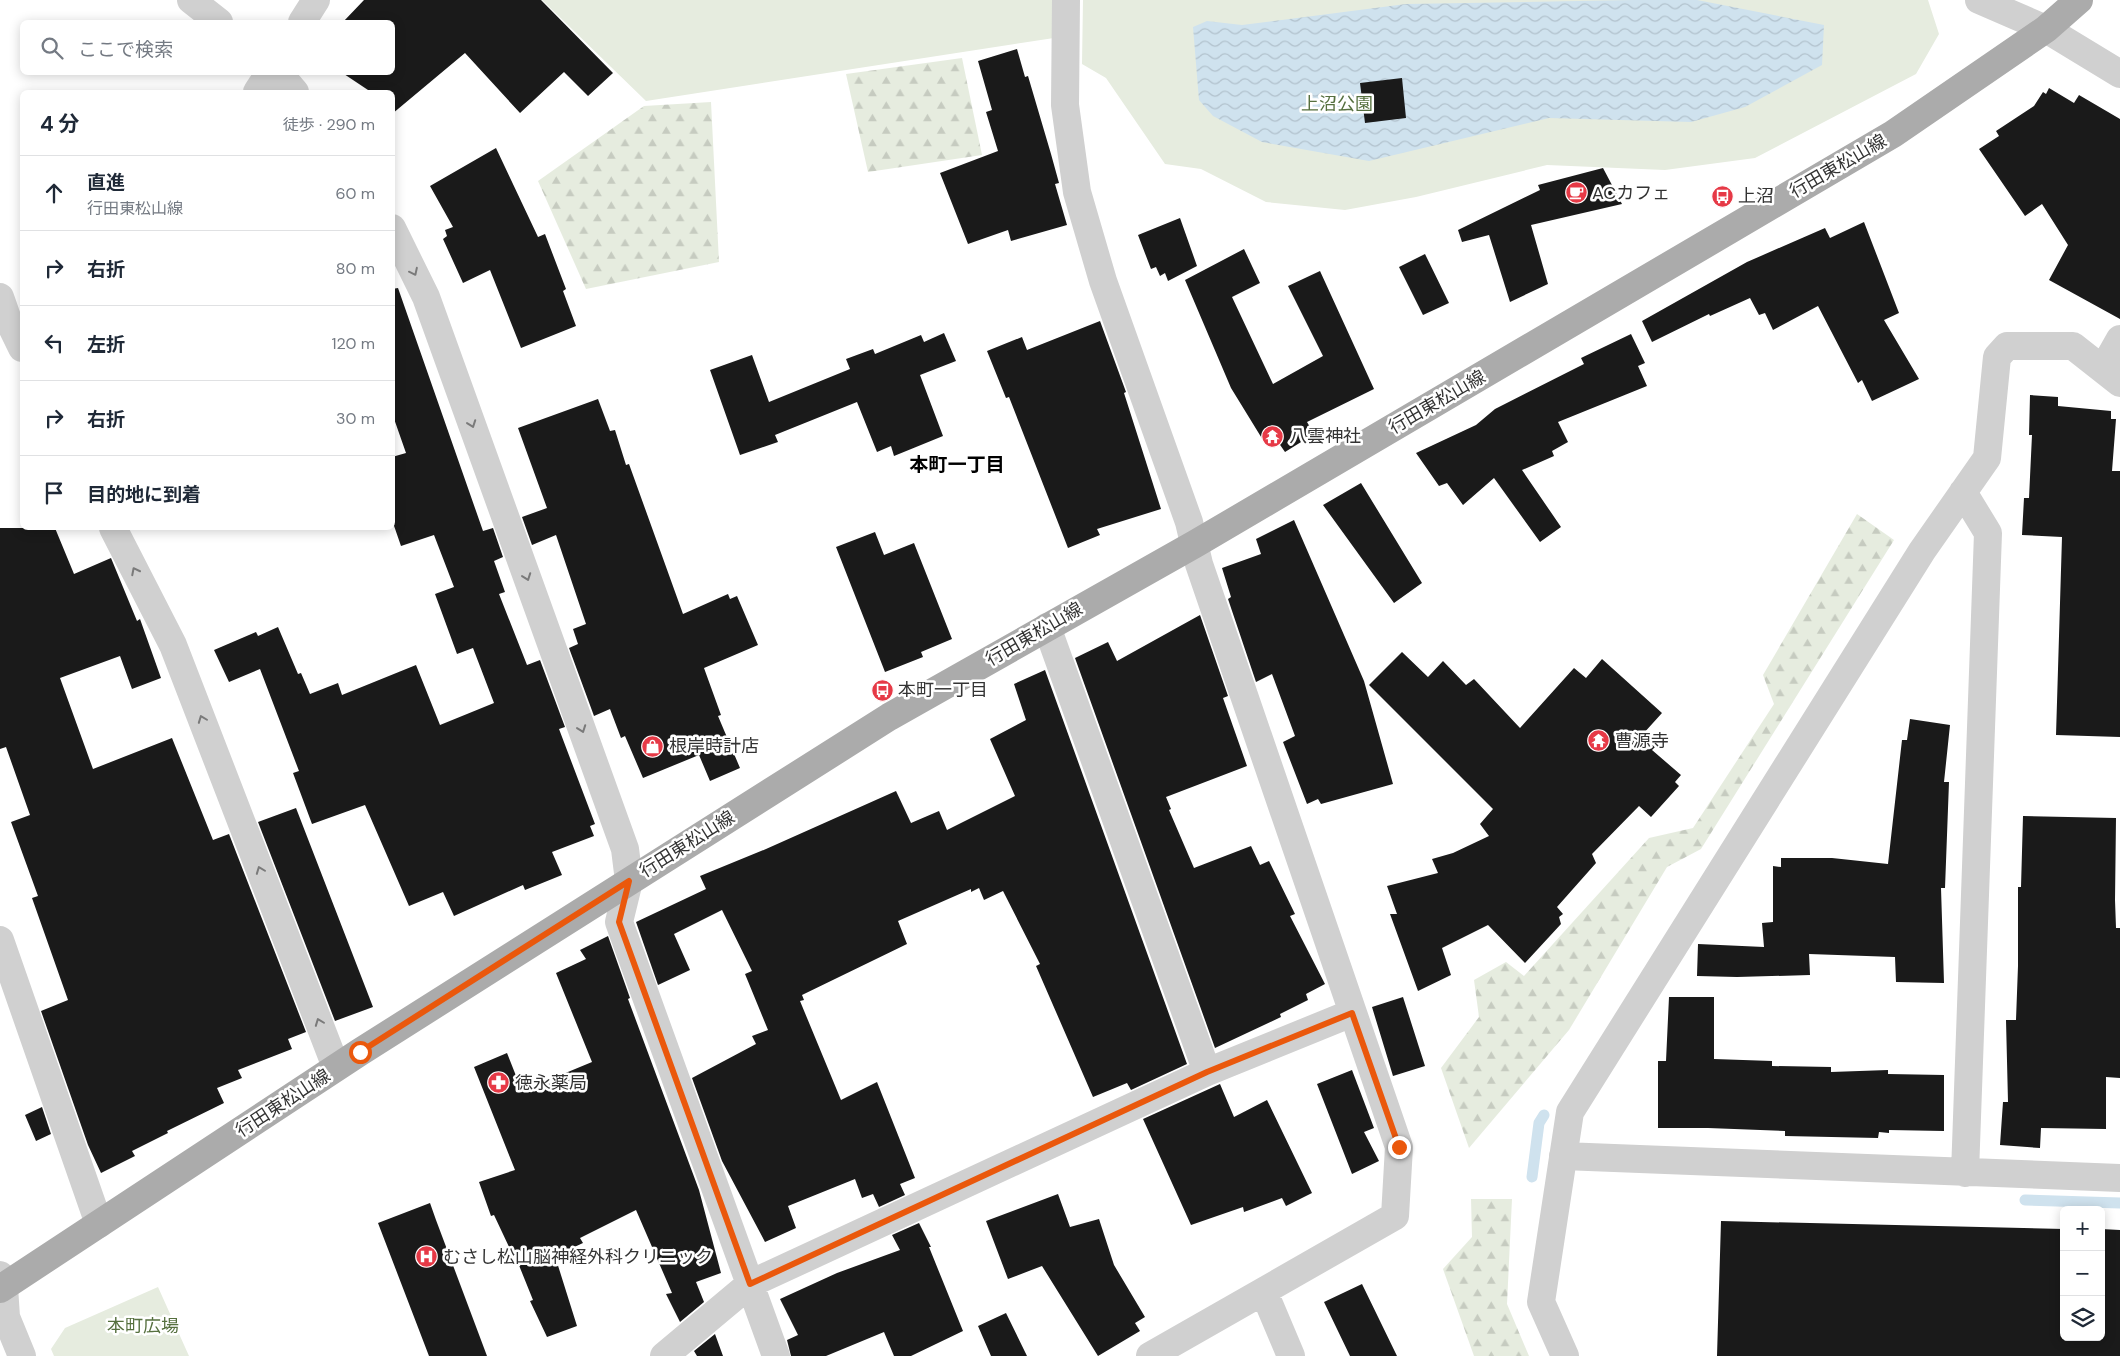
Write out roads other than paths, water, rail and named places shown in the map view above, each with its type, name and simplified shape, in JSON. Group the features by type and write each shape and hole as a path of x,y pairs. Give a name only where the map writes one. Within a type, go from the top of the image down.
{"main road":[{"name":"行田東松山線","path":"1,1284 99,1224 336,1067 889,717 1194,544 1893,134 2046,29 2079,0"}],"street":[{"path":"191,0 216,20"},
{"path":"303,20 316,0"},
{"path":"1066,0 1065,105 1078,192 1103,281 1189,522 1199,564 1399,1147 1395,1216 1150,1356"},
{"path":"1979,0 2046,29 2120,74"},
{"path":"258,90 268,75"},
{"path":"281,75 293,90"},
{"path":"395,234 426,297 625,850 629,881 619,922 776,1356"},
{"path":"7,312 20,343"},
{"path":"1565,1356 1541,1302 1570,1112 1922,551 1987,458 1997,357 2006,346 2073,346 2112,376 2120,339"},
{"path":"1963,492 1988,533 1965,1173"},
{"path":"115,530 173,645 336,1067"},
{"path":"1047,626 1207,1072"},
{"path":"0,940 99,1224"},
{"path":"664,1356 750,1284 1207,1072 1352,1013"},
{"path":"1563,1156 2120,1178"},
{"path":"1,1284 6,1317 22,1356"},
{"path":"1264,1292 1292,1356"}],"water":[{"path":"1697,0 1824,25 1822,65 1745,107 1691,122 1549,118 1369,161 1262,142 1213,116 1199,100 1193,27 1207,21 1242,25 1406,4"}],"waterway":[{"path":"1532,1177 1539,1123 1544,1115"},
{"path":"2025,1200 2120,1203"}],"place":[{"name":"ACカフェ","path":"1576,193"},
{"name":"上沼","path":"1722,196"},
{"name":"八雲神社","path":"1273,436"},
{"name":"本町一丁目","path":"882,690"},
{"name":"曹源寺","path":"1599,741"},
{"name":"根岸時計店","path":"653,746"},
{"name":"徳永薬局","path":"499,1083"},
{"name":"むさし松山脳神経外科クリニック","path":"427,1257"}],"district":[{"name":"本町一丁目","path":"957,464"}],"park label":[{"name":"上沼公園","path":"1337,104"},
{"name":"本町広場","path":"143,1326"}]}
